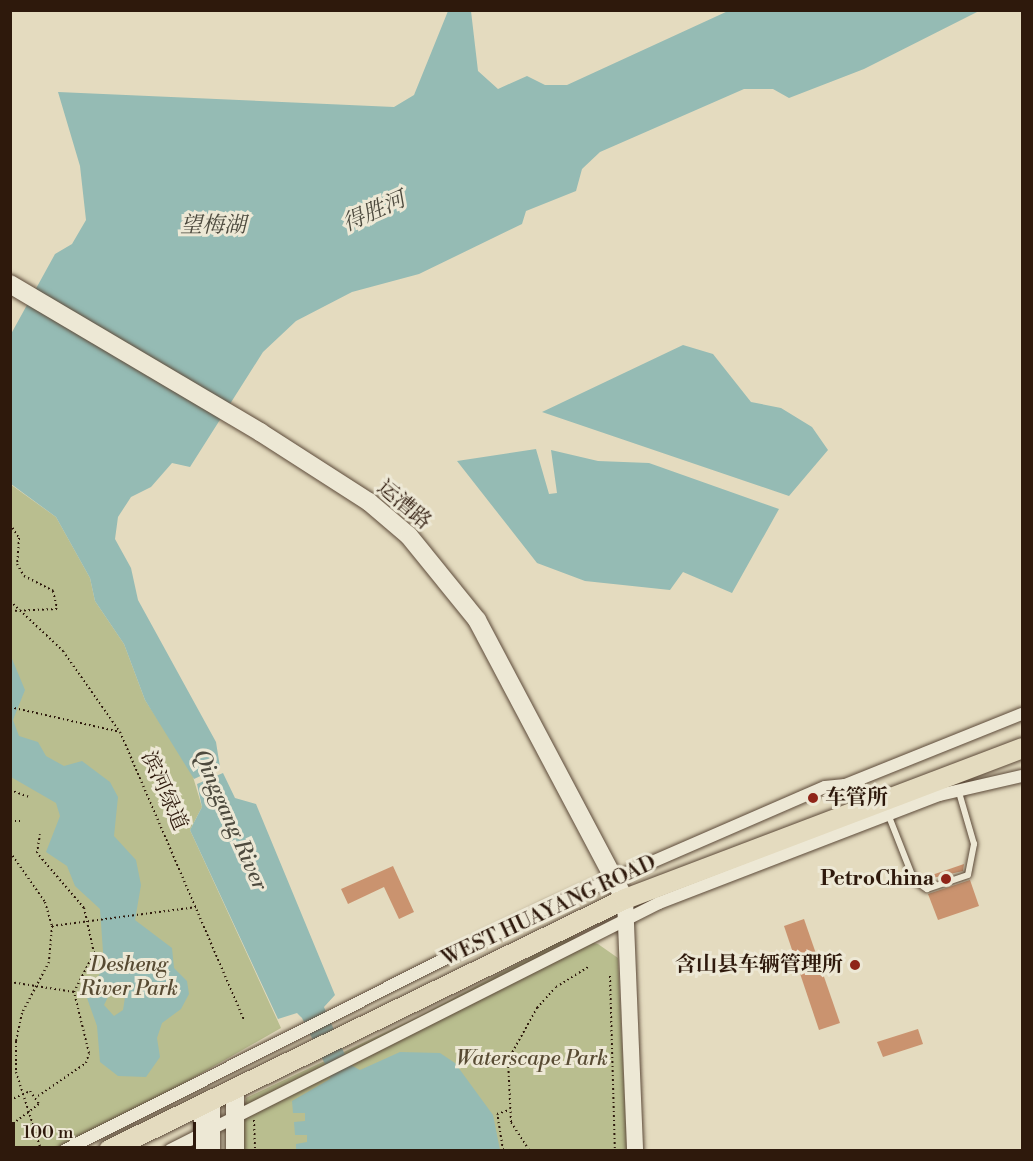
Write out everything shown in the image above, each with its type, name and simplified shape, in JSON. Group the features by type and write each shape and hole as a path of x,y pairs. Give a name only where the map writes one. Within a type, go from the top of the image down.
{"main road":[{"name":"运漕路","path":"10,284 260,432 369,502 442,572 477,620 625,899"},
{"name":"WEST HUAYANG ROAD","path":"109,1150 625,899 956,782 1023,748"},
{"path":"235,1088 236,1150"},
{"path":"206,1101 208,1139"}],"street":[{"path":"65,1150 332,1018 544,909 825,787 845,785 1023,714"},
{"path":"956,782 1023,776"},
{"path":"200,1150 208,1139 235,1120 325,1070 627,921 886,806"},
{"path":"625,899 635,1150"},
{"path":"170,1150 208,1139"}],"lane":[{"path":"886,806 914,880 927,890 968,875 974,864 956,782"}],"path":[{"path":"10,524 19,538 17,564 24,576 45,585 57,601 57,609 10,611"},
{"name":"滨河绿道","path":"10,601 63,651 120,732 244,1020"},
{"path":"10,707 120,732"},
{"path":"10,790 29,797"},
{"path":"10,821 20,821"},
{"path":"10,1126 30,1115 38,1096 86,1063 89,1053 74,992 94,953 89,921 37,853 40,834"},
{"path":"10,852 45,902 52,926 49,962 37,986 16,1041 23,1093 42,1150"},
{"path":"52,926 197,907"},
{"path":"528,1150 509,1110 508,1060 521,1033 556,987 590,966"},
{"path":"610,976 615,1150"},
{"path":"10,981 74,992"},
{"path":"10,1100 23,1093 38,1096"},
{"path":"503,1150 497,1114 509,1110"}],"green space":[{"name":"Desheng River Park","path":"10,484 56,517 90,578 95,601 124,644 145,700 191,770 202,807 190,830 281,1028 67,1150 16,1150 11,1133"},
{"name":"Waterscape Park","path":"570,936 598,944 618,958 627,1150 242,1150 246,1098 418,1017"}],"water":[{"name":"望梅湖","path":"448,11 471,11 478,71 498,89 527,76 545,85 567,85 728,11 979,11 864,69 789,98 773,89 744,89 600,152 582,169 576,191 526,211 522,224 419,274 352,292 296,321 263,352 190,467 172,463 151,487 131,497 118,517 115,539 131,568 138,600 216,742 220,767 194,779 145,700 124,644 95,601 90,578 56,517 11,484 11,334 55,254 72,244 86,220 80,166 58,92 394,107 414,95"},
{"path":"683,345 713,354 751,402 781,408 812,427 828,450 789,496 542,412"},
{"path":"536,449 549,494 557,493 551,450 598,461 649,463 779,509 732,593 683,572 670,590 585,581 537,563 457,461"},
{"path":"10,654 25,690 13,720 19,736 38,742 46,756 64,766 82,761 110,782 118,797 114,836 136,860 141,885 135,920 172,948 174,968 187,981 189,994 181,1009 162,1023 157,1038 160,1057 146,1077 118,1076 100,1062 97,1026 87,998 104,966 100,909 75,886 67,866 46,852 60,816 56,803 11,777","holes":["115,983 126,991 123,1010 114,1016 104,1005"]},
{"name":"Qinggang River","path":"223,773 235,798 256,804 335,995 324,1007 349,1064 360,1070 400,1052 440,1053 455,1063 493,1115 500,1150 296,1150 296,1144 307,1142 307,1135 295,1135 294,1122 305,1121 305,1113 293,1113 292,1101 330,1079 330,1074 302,1018 297,1013 278,1019 190,830 202,807 197,784"}],"building":[{"path":"964,864 963,871 924,880 923,878"},
{"path":"393,866 414,912 399,919 384,887 348,904 341,889"},
{"path":"970,880 979,906 938,920 928,894"},
{"path":"804,919 840,1023 819,1030 784,926"},
{"path":"918,1029 923,1044 883,1057 877,1042"}],"place":[{"name":"车管所","path":"813,798"},
{"name":"PetroChina","path":"946,879"},
{"name":"含山县车辆管理所","path":"855,965"}],"water label":[{"name":"得胜河","path":"374,212"}]}
